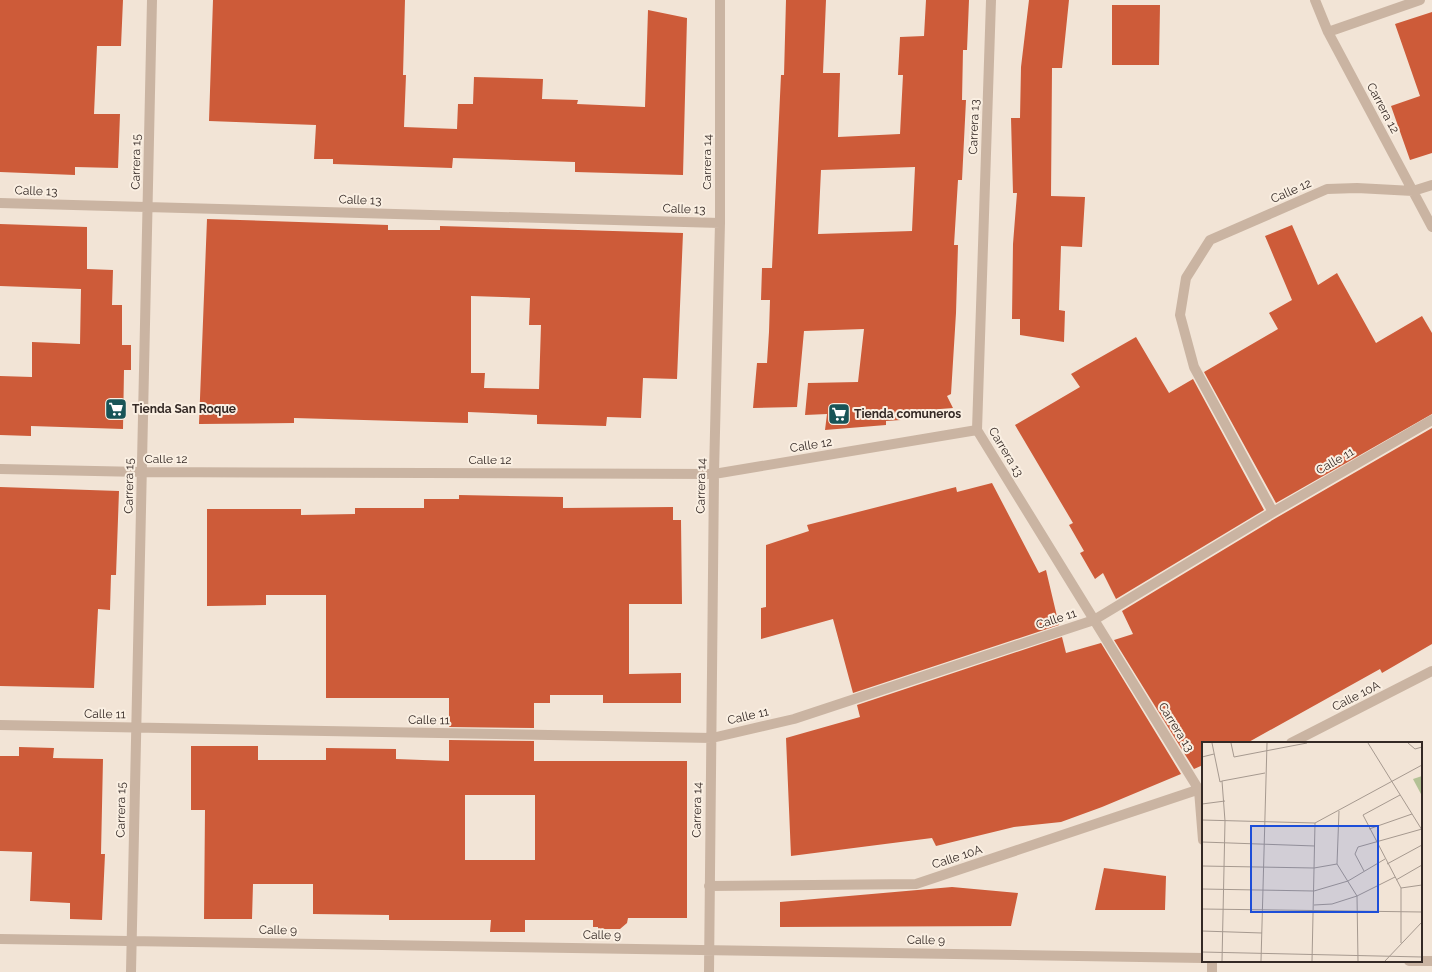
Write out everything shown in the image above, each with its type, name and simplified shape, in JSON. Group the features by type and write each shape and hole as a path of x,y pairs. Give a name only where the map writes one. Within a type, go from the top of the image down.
{"street":[{"name":"Carrera 15","path":"131,972 152,0"},
{"name":"Carrera 14","path":"709,972 714,474 720,223 720,0"},
{"name":"Carrera 13","path":"991,0 977,430 1094,620 1201,789 1202,814"},
{"name":"Carrera 12","path":"1315,0 1328,32 1432,227"},
{"path":"1328,32 1420,0"},
{"name":"Calle 12","path":"1274,512 1194,367 1180,315 1186,278 1210,240 1327,189 1357,188 1412,191 1432,185"},
{"name":"Calle 13","path":"0,203 720,223"},
{"name":"Calle 11","path":"0,725 712,738 794,719 1094,620 1274,512 1432,420"},
{"name":"Calle 12","path":"0,468 142,472 714,474 977,430"},
{"name":"Calle 10A","path":"1293,742 1432,671"},
{"name":"Calle 10A","path":"709,886 916,884 1201,789"},
{"name":"Calle 9","path":"0,939 1202,958"}],"building":[{"path":"0,0 123,0 121,46 97,46 94,114 120,114 118,168 75,167 75,175 0,172"},
{"path":"213,0 405,0 403,75 406,75 404,127 457,129 458,104 473,104 474,77 543,79 542,99 578,100 577,104 645,107 648,10 687,18 683,175 575,172 575,162 453,158 452,168 333,164 333,159 314,159 316,125 209,121"},
{"path":"786,0 826,0 823,73 840,73 838,137 900,134 903,75 898,75 900,37 924,36 926,0 969,0 967,50 963,50 962,100 966,100 962,180 958,180 954,245 958,245 956,313 951,394 947,396 953,408 902,412 901,420 886,421 886,425 825,430 827,414 805,415 808,383 858,382 864,329 804,331 797,407 753,408 757,363 767,363 770,300 761,300 762,268 772,268 781,75 784,75","holes":["915,167 912,231 818,234 821,170"]},
{"path":"1029,0 1069,0 1062,68 1052,68 1051,196 1085,197 1082,247 1061,246 1059,310 1065,311 1064,342 1020,335 1020,319 1012,319 1013,244 1017,193 1013,193 1011,118 1020,118 1021,67"},
{"path":"1112,5 1160,5 1159,65 1112,65"},
{"path":"1432,12 1432,153 1410,160 1391,106 1420,96 1395,24"},
{"path":"207,219 388,225 388,230 440,230 440,226 683,233 677,379 643,378 641,418 607,417 606,426 537,424 537,415 468,412 468,423 294,418 294,423 199,424","holes":["471,296 530,298 529,325 541,325 539,389 484,388 485,373 471,373"]},
{"path":"0,224 87,227 87,269 113,270 112,305 122,305 122,345 131,345 131,370 124,370 123,429 31,426 31,436 0,435 0,376 32,377 32,342 80,344 81,289 0,286"},
{"path":"1292,225 1318,285 1337,273 1376,343 1422,316 1432,333 1432,414 1276,503 1204,372 1278,329 1269,313 1292,300 1265,236"},
{"path":"1136,337 1169,393 1193,379 1264,510 1116,599 1103,573 1095,579 1080,553 1084,551 1069,525 1073,523 1015,425 1080,387 1071,374"},
{"path":"1432,428 1432,644 1382,673 1380,669 1249,742 1202,742 1202,765 1194,769 1114,640 1133,634 1122,611 1276,518"},
{"path":"992,483 1039,573 1046,570 1059,625 853,693 833,619 761,639 761,608 766,607 766,545 809,531 807,525 956,487 957,492"},
{"path":"0,487 119,491 116,575 111,575 110,610 98,609 94,688 0,686"},
{"path":"459,495 563,497 563,508 673,507 673,520 681,520 682,604 629,604 629,674 681,673 681,703 603,703 603,695 550,695 550,703 534,703 534,728 449,727 449,698 326,698 326,595 266,595 266,605 207,606 207,509 301,509 301,515 355,514 355,508 424,508 424,499 459,499"},
{"path":"1062,637 1066,653 1101,643 1181,774 1102,807 1061,822 1014,827 936,846 932,838 791,856 786,738 860,717 857,705"},
{"path":"449,740 534,741 534,761 687,761 687,918 628,918 627,923 620,929 598,929 598,927 593,927 593,920 525,920 525,932 490,932 491,920 389,920 389,915 313,914 313,884 253,884 252,919 204,919 205,810 191,810 191,746 258,746 258,760 326,760 326,748 396,749 396,759 449,761","holes":["465,795 535,795 535,860 465,860"]},
{"path":"19,747 54,748 53,758 103,759 101,854 105,854 102,920 70,919 70,903 30,901 32,852 0,851 0,756 19,756"},
{"path":"1104,868 1166,876 1165,910 1095,910"},
{"path":"952,887 1018,893 1011,926 780,927 780,902"}],"place":[{"name":"Tienda San Roque","path":"116,409"},
{"name":"Tienda comuneros","path":"839,414"}]}
